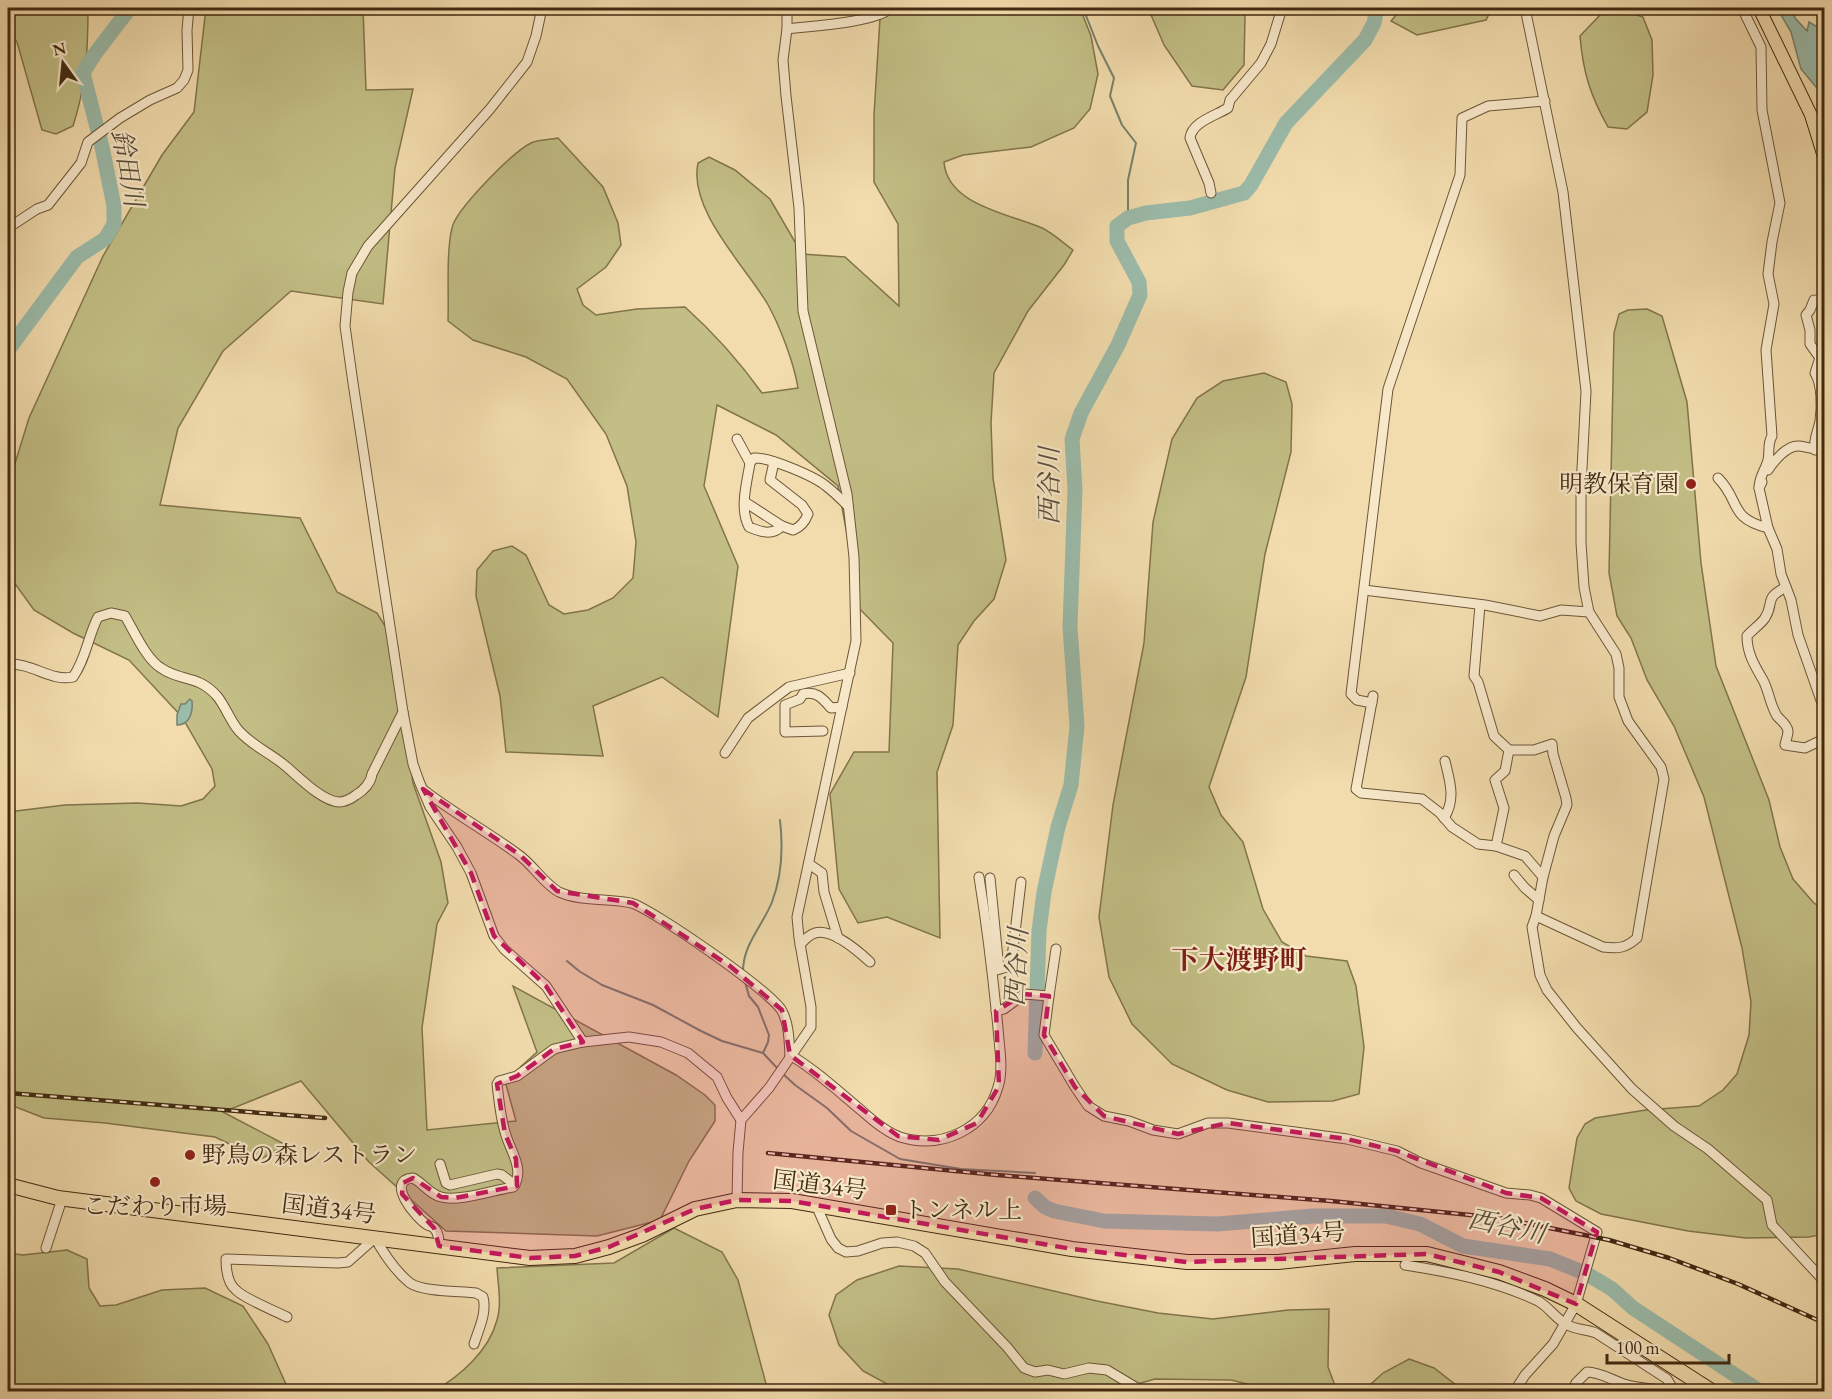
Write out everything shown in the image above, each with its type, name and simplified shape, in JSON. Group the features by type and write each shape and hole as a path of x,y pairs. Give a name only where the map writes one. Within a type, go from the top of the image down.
{"highway":[{"name":"国道34号","path":"8,1185 62,1199 530,1258 575,1256 609,1247 642,1235 695,1209 737,1200 792,1201 1072,1249 1187,1262 1278,1262 1355,1254 1427,1254 1499,1272 1545,1289 1576,1304 1713,1392"}],"main road":[{"path":"1759,8 1811,115 1824,157"}],"street":[{"path":"8,228 37,209 48,205 81,163 88,142 120,118 150,100 177,88 184,80 188,70 189,8"},
{"path":"542,8 527,62 490,109 368,246 352,273 345,326 403,712 413,764 430,807 457,847 471,873 494,936 504,949 546,986 583,1042"},
{"path":"737,1200 741,1120 769,1088 811,1027 811,1007 797,917 855,641 854,557 842,466 803,311 799,208 783,60 787,8"},
{"path":"787,29 849,22 886,12 891,8"},
{"path":"1211,193 1190,138 1191,132 1195,126 1228,108 1230,100 1261,63 1271,44 1282,8"},
{"path":"1525,8 1563,192 1586,391 1581,543 1584,587 1589,612 1616,654 1619,668 1619,697 1628,721 1661,767 1664,779 1637,938 1627,947 1604,947 1536,916"},
{"path":"1742,8 1761,47 1762,110 1780,203 1768,274 1774,304 1766,350 1772,436 1769,440 1769,458 1759,479 1759,488 1768,528 1777,549 1781,574 1791,600 1797,635 1824,709"},
{"path":"1543,877 1525,856 1496,846 1478,844 1452,827 1422,799 1361,793 1356,789 1372,700 1357,700 1351,694 1388,389 1460,175 1462,118 1488,106 1545,100"},
{"path":"1814,300 1806,315 1810,330 1810,344 1820,358 1815,373 1819,380 1820,422 1814,442 1820,450"},
{"path":"737,439 750,463"},
{"path":"1759,488 1772,465 1786,451 1799,446 1820,450"},
{"path":"782,526 768,533 760,532 749,527 746,520 743,508 750,463 754,458 774,462 825,484 848,506"},
{"path":"743,508 793,530 806,521 808,514 802,505 771,480 774,462"},
{"path":"1718,478 1725,485 1735,506 1745,519 1768,528"},
{"path":"1786,587 1776,592 1770,599 1767,615 1747,636 1747,646 1756,672 1763,681 1772,705 1778,717 1785,724 1788,732 1785,745 1805,748 1824,739"},
{"path":"1364,590 1480,604 1540,616 1561,610 1589,612"},
{"path":"1480,604 1474,676 1478,682 1494,736 1509,750 1534,750 1552,744 1566,798 1567,805 1554,836 1532,927 1540,975 1547,990 1577,1028 1632,1089 1674,1126 1708,1149 1767,1200 1772,1225 1824,1281"},
{"path":"8,664 30,666 62,680 73,677 81,667 92,629 98,617 111,613 125,616 154,664 163,670 201,682 218,697 237,728 255,747 281,762 328,799 340,802 361,792 371,779 403,712"},
{"path":"725,753 748,718 789,687 850,673"},
{"path":"823,730 785,732 785,705 800,699 803,693 812,692 820,696 831,708 842,708"},
{"path":"1496,846 1504,808 1495,780 1505,771 1509,750"},
{"path":"1444,818 1453,796 1445,761"},
{"path":"423,789 453,813 520,855 557,891 573,896 633,903 730,966 768,995 782,1010 788,1029 790,1055"},
{"path":"809,864 822,873 824,892 838,938"},
{"path":"1514,875 1539,900"},
{"path":"979,878 996,970"},
{"path":"790,1055 804,1063 875,1122 898,1136 918,1142 939,1140 960,1134 977,1123 990,1107 999,1086 1000,1059 990,878"},
{"path":"996,970 1011,966 1021,882"},
{"path":"800,945 816,933 824,932 856,949 870,962"},
{"path":"1056,949 1044,1035 1088,1106 1104,1116 1129,1121 1153,1130 1178,1134 1208,1123 1228,1123 1347,1139 1397,1151 1420,1163 1506,1193 1541,1198 1597,1232 1586,1263 1576,1304 1553,1344 1514,1392"},
{"path":"996,1011 1004,1009 1024,994 1048,996"},
{"path":"439,1246 438,1235 434,1228 424,1223 419,1217 402,1194 400,1187 403,1182 413,1178 441,1197 455,1198 513,1187 517,1178 516,1159 505,1134 497,1084 499,1081 517,1076 554,1049 583,1042 629,1037 661,1042 688,1053 717,1077 741,1120"},
{"path":"440,1164 446,1183 450,1185 497,1174 515,1185"},
{"path":"46,1248 62,1199"},
{"path":"816,1205 831,1239 838,1248 846,1252 858,1251 882,1243 897,1242 914,1246 925,1254 945,1282 1024,1368 1035,1372 1048,1370 1064,1374 1089,1368 1107,1370 1137,1388 1151,1392"},
{"path":"287,1317 236,1290 229,1281 226,1259 348,1262 375,1238 387,1259 411,1283 422,1287 476,1293 483,1297 484,1315 474,1344"},
{"path":"1405,1265 1472,1277 1547,1306 1565,1324 1596,1333 1667,1379 1671,1386 1667,1390 1648,1389 1624,1384 1594,1372 1587,1372 1576,1383 1572,1392"}],"highlighted area":[{"path":"423,789 520,855 557,891 633,903 730,966 782,1010 790,1055 898,1136 939,1140 977,1123 999,1086 996,1011 1024,994 1049,996 1044,1035 1075,1087 1104,1116 1178,1134 1228,1123 1347,1139 1397,1151 1506,1193 1541,1198 1597,1232 1576,1304 1499,1272 1427,1254 1187,1262 1072,1249 792,1201 737,1200 695,1209 609,1247 575,1256 530,1258 439,1246 434,1228 402,1194 403,1183 413,1178 441,1197 455,1198 517,1186 516,1159 505,1134 497,1084 517,1076 554,1049 583,1042 546,986 494,936 471,873"}],"shaded area":[{"path":"8,8 88,8 81,97 73,126 56,134 42,130 17,42 8,29"},
{"path":"206,8 363,8 366,90 413,89 395,168 383,304 291,291 223,351 178,428 160,505 300,518 337,592 377,613 398,647 402,705 413,783 441,862 448,903 437,924 422,1028 427,1130 516,1121 505,1081 537,1052 513,986 676,1075 705,1095 715,1105 715,1121 689,1161 660,1220 597,1236 446,1231 369,1162 301,1081 223,1112 286,1145 261,1159 215,1137 44,1118 8,1104 8,812 65,805 138,803 181,806 203,799 215,786 212,769 182,717 129,660 73,633 34,610 8,574 8,486 29,418 103,256 162,155 194,112"},
{"path":"876,8 1080,8 1091,36 1098,74 1090,109 1074,128 1031,147 963,155 944,162 948,177 968,198 982,206 1042,228 1073,250 1028,311 994,373 991,423 993,478 1006,560 994,599 974,621 958,645 953,725 937,772 940,938 887,917 858,923 839,889 830,794 854,752 889,752 893,643 853,602 849,545 838,486 776,435 717,405 704,486 738,566 718,717 662,677 593,706 603,756 506,752 500,696 476,596 477,570 493,551 512,546 526,555 549,605 564,614 588,610 613,598 633,578 636,542 627,486 606,434 567,379 526,357 473,340 448,321 449,249 452,228 456,219 486,182 523,148 541,140 558,138 603,187 618,223 621,245 606,267 577,289 583,305 596,315 637,309 685,307 726,348 762,393 798,388 790,356 772,312 720,236 701,199 697,181 698,163 709,157 735,170 770,199 802,254 845,257 899,306 898,224 874,182 874,115 880,18"},
{"path":"1148,8 1241,8 1245,17 1244,65 1223,90 1192,86 1164,45"},
{"path":"1402,8 1492,8 1486,20 1417,35 1391,21"},
{"path":"1777,8 1792,8 1795,18 1807,31 1809,22 1819,28 1824,45 1824,93 1821,93 1801,69 1791,32"},
{"path":"1621,10 1643,17 1652,40 1653,75 1647,112 1627,129 1608,127 1588,83 1580,36 1602,13"},
{"path":"1647,309 1662,316 1687,402 1701,563 1716,666 1769,800 1780,847 1793,879 1824,911 1824,1234 1809,1237 1746,1238 1688,1231 1601,1214 1576,1201 1569,1188 1577,1138 1585,1124 1595,1118 1646,1110 1699,1106 1723,1090 1737,1074 1749,1035 1751,1002 1742,948 1704,797 1674,726 1647,680 1631,638 1617,616 1609,573 1614,333 1619,314 1628,310"},
{"path":"1264,373 1286,382 1292,404 1291,452 1265,554 1246,677 1209,787 1221,815 1243,842 1263,909 1282,942 1306,956 1347,961 1356,986 1364,1047 1359,1094 1333,1101 1268,1102 1227,1090 1172,1064 1132,1024 1109,977 1099,917 1113,805 1144,643 1153,522 1172,439 1197,398 1223,381"},
{"path":"190,699 192,705 190,717 185,723 177,725 177,715 181,704 185,704"},
{"path":"674,1228 722,1252 738,1280 768,1391 434,1391 472,1362 493,1331 499,1308 497,1268 614,1263"},
{"path":"67,1250 87,1259 89,1288 100,1306 116,1305 162,1290 205,1288 243,1306 268,1344 289,1391 8,1391 8,1253 23,1255"},
{"path":"899,1266 958,1269 1158,1313 1213,1319 1288,1310 1329,1309 1328,1367 1337,1391 1275,1391 1231,1380 1155,1379 1127,1387 1123,1392 900,1391 863,1371 839,1345 829,1315 836,1295 857,1280"},
{"path":"1409,1359 1434,1368 1456,1385 1457,1391 1363,1391 1383,1373"}],"waterway":[{"name":"鈴田川","path":"8,350 77,257 105,239 114,224 114,206 102,147 83,73 130,8"},
{"path":"1083,8 1114,78 1110,96 1122,125 1136,143 1128,180 1128,218"},
{"name":"西谷川","path":"1035,1053 1039,931 1044,892 1058,827 1071,785 1077,726 1070,627 1075,489 1072,439 1081,413 1118,345 1140,295 1139,282 1117,241 1117,226 1128,218 1146,213 1190,208 1244,193 1251,185 1286,123 1365,40 1374,23 1377,8"},
{"path":"743,974 749,945 768,911 778,882 781,851 780,820"},
{"path":"567,961 602,985 653,1005 722,1041 763,1053 778,1069"},
{"path":"745,982 749,996 758,1007 769,1035 763,1053"},
{"path":"782,1073 827,1108 851,1131 900,1159 961,1169 1035,1173"},
{"name":"西谷川","path":"1035,1198 1054,1211 1104,1221 1217,1224 1313,1216 1386,1216 1420,1224 1463,1246 1550,1259 1587,1274 1612,1289 1633,1308 1761,1392"}],"railway":[{"path":"8,1093 325,1118"},
{"path":"768,1153 997,1175 1331,1201 1500,1218 1609,1240 1669,1258 1738,1284 1824,1323"}],"place":[{"name":"明教保育園","path":"1691,484"},
{"name":"野鳥の森レストラン","path":"190,1155"},
{"name":"こだわり市場","path":"155,1182"},
{"name":"トンネル上","path":"891,1210"}],"district":[{"name":"下大渡野町","path":"1239,960"}]}
